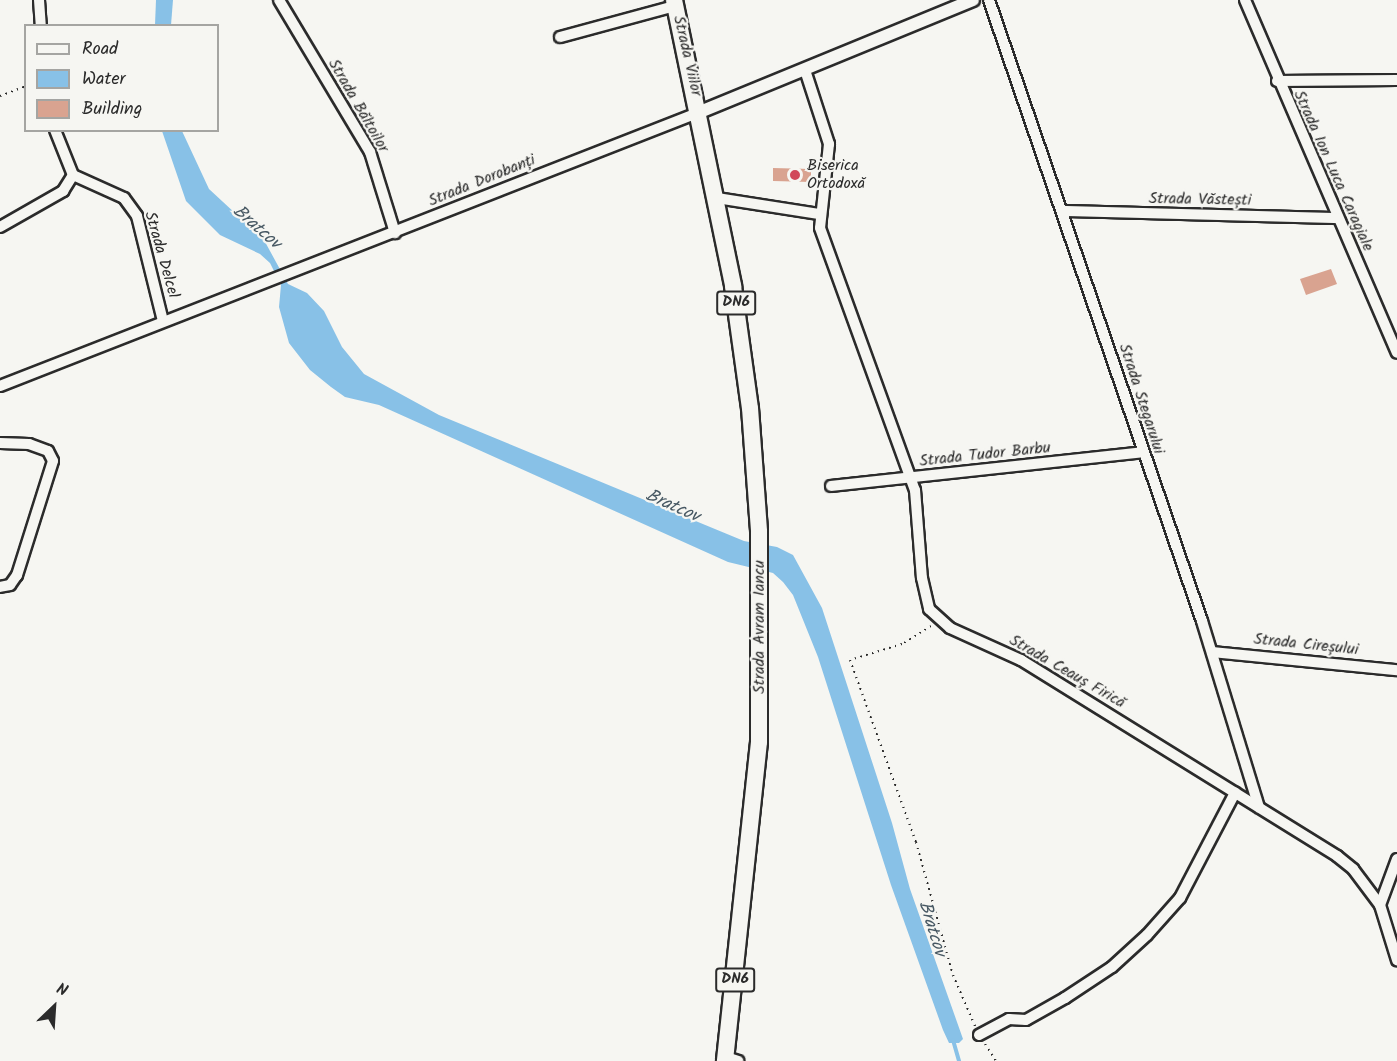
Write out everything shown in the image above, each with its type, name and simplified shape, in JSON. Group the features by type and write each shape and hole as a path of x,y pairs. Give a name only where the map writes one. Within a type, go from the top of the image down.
{"highway":[{"name":"Strada Viilor","path":"674,3 700,112"},
{"name":"Strada Avram Iancu","path":"700,112 743,351 759,532 760,708 754,806 730,1060"}],"street":[{"path":"39,0 41,24"},
{"name":"Strada Băltoilor","path":"279,0 370,152 395,233"},
{"name":"Strada Dorobanți","path":"0,386 290,270 395,233 805,70 974,0"},
{"name":"Strada Stegarului","path":"989,0 1212,652 1259,808"},
{"name":"Strada Ion Luca Caragiale","path":"1245,0 1277,81 1394,340 1397,353"},
{"path":"560,38 674,3"},
{"path":"805,70 829,144 819,214 849,310 911,478 919,513 925,599 938,620"},
{"path":"1277,81 1397,80"},
{"path":"0,227 63,192 74,175 65,163 56,132"},
{"name":"Strada Delcel","path":"74,175 124,198 137,216 163,321"},
{"path":"717,198 819,214"},
{"name":"Strada Văstești","path":"1062,211 1338,218"},
{"path":"0,443 29,444 48,451 53,460 17,575 10,585 0,587"},
{"name":"Strada Tudor Barbu","path":"831,486 1142,452"},
{"name":"Strada Ceauș Firică","path":"938,620 1021,660 1337,856 1353,869 1380,905"},
{"name":"Strada Cireșului","path":"1212,652 1397,670"},
{"path":"979,1035 1009,1019 1026,1020 1065,998 1112,967 1148,935 1180,898 1235,793"},
{"path":"1397,859 1380,905 1397,960"}],"path":[{"path":"0,96 24,87"},
{"path":"938,620 902,644 850,660 916,842 953,975 979,1035 996,1061"}],"water":[{"path":"156,0 173,0 171,24 155,24"},
{"path":"162,132 182,132 209,189 264,240 288,284 307,293 324,311 342,347 364,374 439,415 744,541 777,547 793,555 822,608 892,823 910,889 963,1039 959,1043 949,1043 943,1030 891,885 818,657 793,595 783,582 773,573 728,562 379,405 345,397 310,370 289,343 279,307 281,285 270,263 260,254 220,235 186,201"}],"building":[{"path":"773,168 811,169 811,182 773,181"},
{"path":"1331,269 1337,284 1306,295 1300,279"}],"waterway":[{"name":"Bratcov","path":"953,1040 959,1061"}],"place":[{"name":"Biserica Ortodoxă","path":"795,175"}]}
